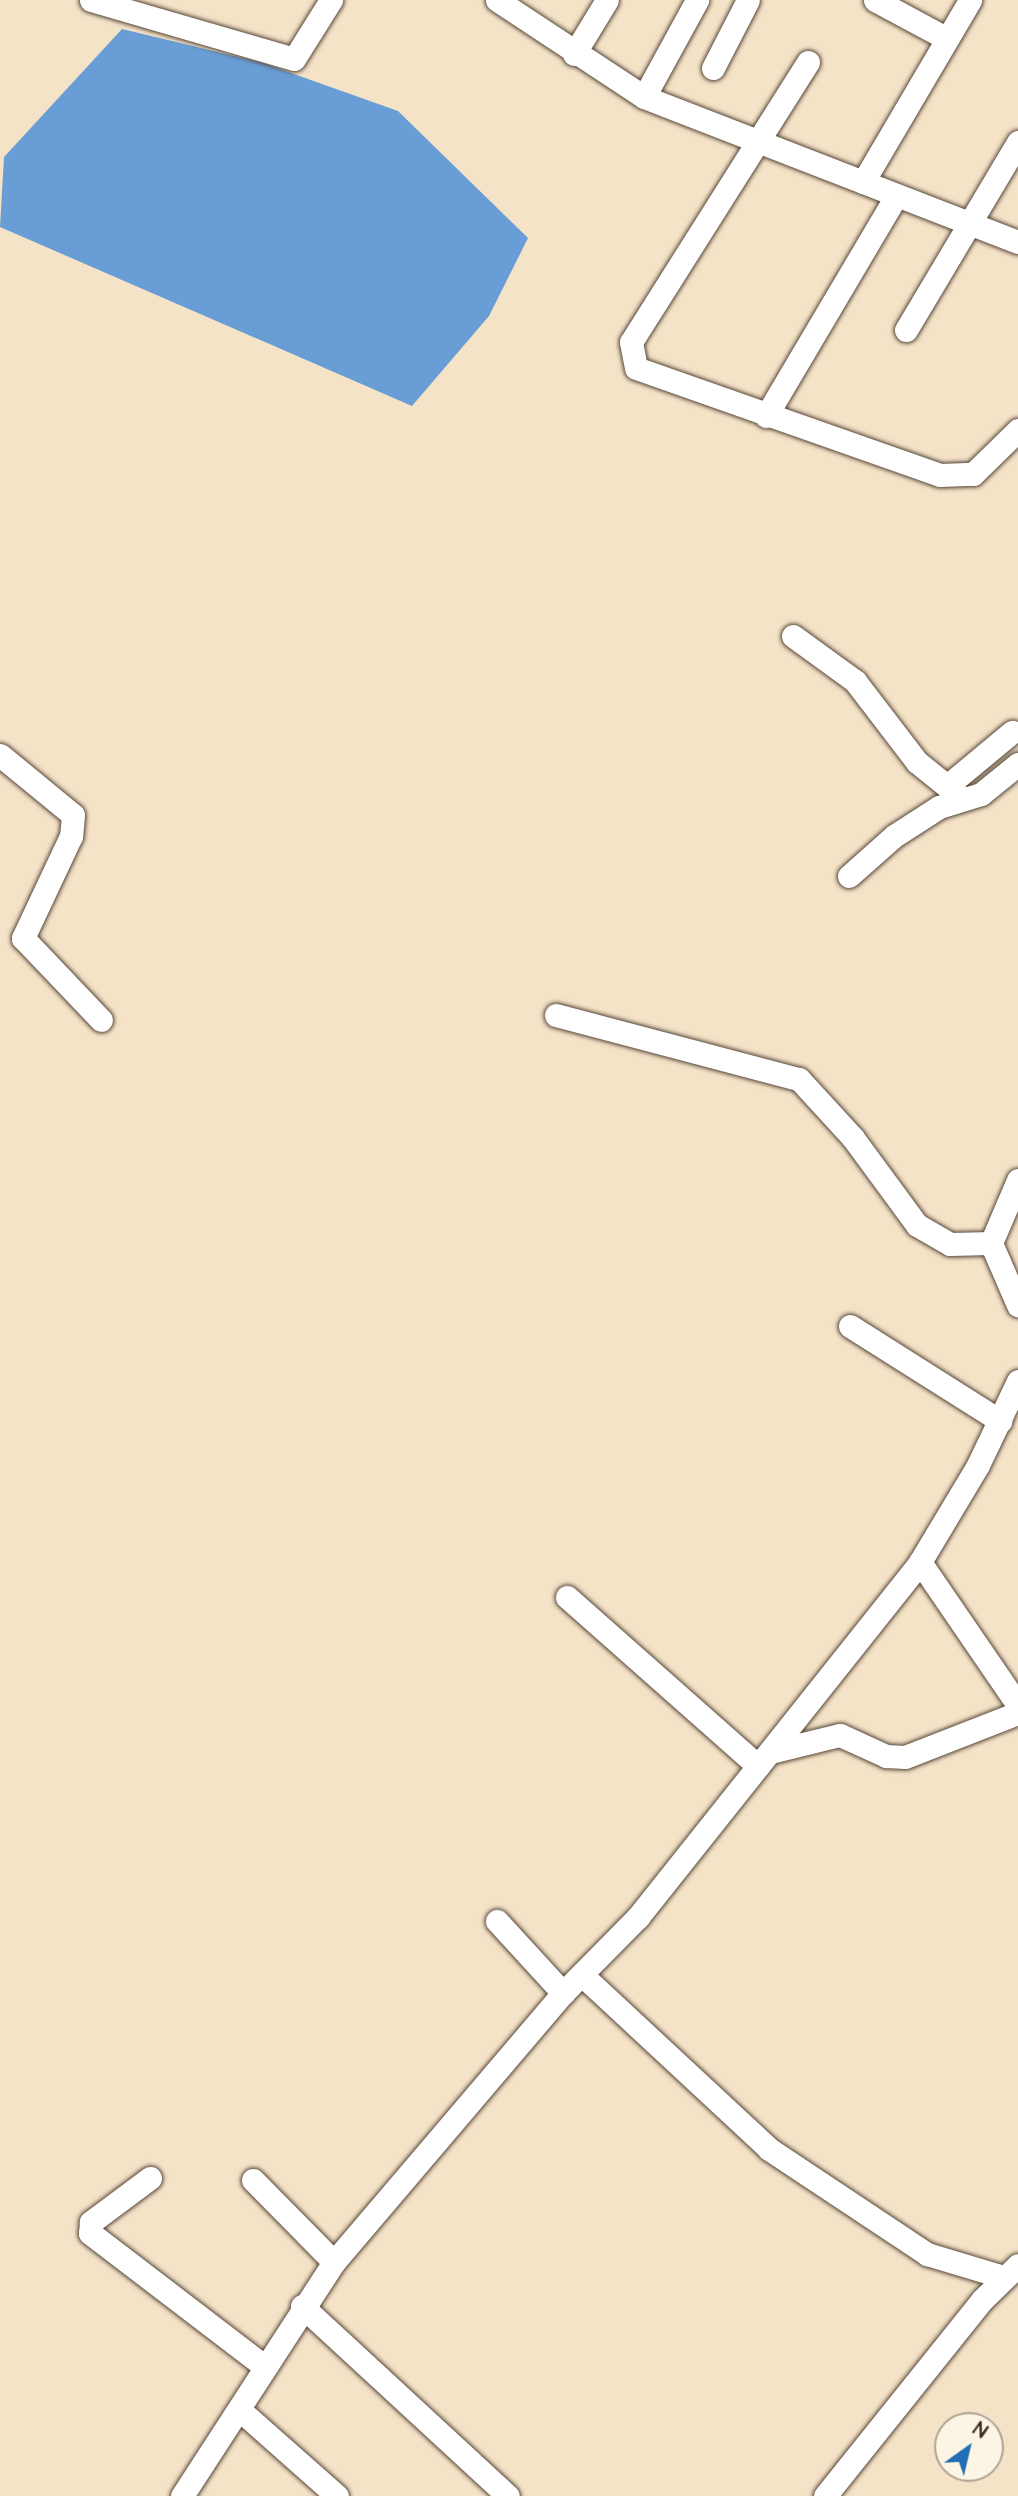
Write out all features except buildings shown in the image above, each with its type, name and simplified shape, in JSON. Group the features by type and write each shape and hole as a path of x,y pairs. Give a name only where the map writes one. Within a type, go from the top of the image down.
{"street":[{"path":"91,0 294,59 331,0"},
{"path":"496,0 574,54 644,97 1018,242"},
{"path":"574,54 607,0"},
{"path":"644,97 698,0"},
{"path":"713,68 748,0"},
{"path":"875,0 946,38"},
{"path":"863,182 970,0"},
{"path":"808,62 631,342 630,355 649,376 956,477 986,465 1018,430"},
{"path":"906,330 973,223 1018,142"},
{"path":"766,416 896,196"},
{"path":"793,636 855,681 917,762 955,793 981,794 1018,764"},
{"path":"849,876 894,836 955,793 1012,733"},
{"path":"0,755 72,815 71,836 23,938 101,1020"},
{"path":"556,1015 799,1079 853,1138 917,1225 950,1244 991,1243"},
{"path":"1018,1180 991,1243 1018,1305"},
{"path":"850,1326 1000,1421"},
{"path":"182,2496 241,2411 302,2306 334,2262 563,1993 638,1917 920,1562 1000,1421 1018,1381"},
{"path":"920,1562 1018,1706"},
{"path":"567,1597 764,1759"},
{"path":"764,1759 840,1735 886,1756 905,1757 1018,1713"},
{"path":"497,1920 563,1993"},
{"path":"582,1975 768,2149 927,2254 1011,2271 825,2496"},
{"path":"150,2178 91,2222 90,2233 265,2367"},
{"path":"253,2180 334,2262"},
{"path":"302,2306 503,2495"},
{"path":"241,2411 337,2496"}],"water":[{"path":"122,29 263,63 398,111 528,238 489,316 412,406 0,227 4,157"}]}
